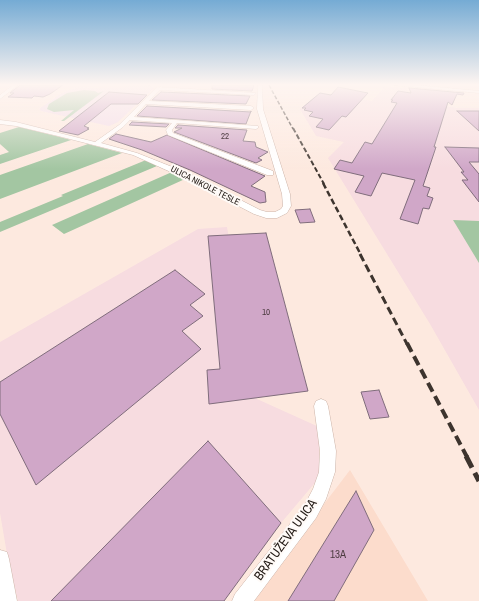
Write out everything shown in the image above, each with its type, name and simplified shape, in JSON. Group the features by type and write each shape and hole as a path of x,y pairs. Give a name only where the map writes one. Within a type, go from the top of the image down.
{"street":[{"path":"96,144 113,132 134,113"},
{"name":"ULICA NIKOLE TESLE","path":"0,122 31,127 135,154 187,176 258,212 266,215 277,215 284,212 287,206 286,194 261,113"},
{"path":"129,118 256,127"},
{"path":"176,121 169,130 170,134 270,173"},
{"name":"BRATUŽEVA ULICA","path":"242,601 310,512 320,493 327,472 328,451 326,424 321,406"},
{"path":"0,559 7,601"}],"shaded area":[{"path":"50,113 127,113 118,122 109,126"},
{"path":"302,113 479,113 479,410 430,324 328,158 344,142 316,136"},
{"path":"227,227 257,399 319,427 319,478 281,523 224,601 18,601 7,554 0,513 0,342 198,229"},
{"path":"350,470 428,601 250,601"}],"green space":[{"path":"70,113 75,113 64,121 61,121"},
{"path":"19,127 71,140 0,164 0,155 9,152 0,144 0,133"},
{"path":"88,144 122,153 0,199 0,175"},
{"path":"146,160 157,166 0,232 0,222"},
{"path":"172,172 185,179 64,234 52,225"},
{"path":"453,220 479,221 479,263"}],"building":[{"path":"82,113 100,113 84,126 89,129 78,135 59,131"},
{"path":"140,113 251,113 246,124 137,116"},
{"path":"312,113 350,113 346,117 342,116 329,130 316,127 323,119 309,116"},
{"path":"391,113 445,113 434,147 436,147 423,186 430,188 427,196 433,198 429,209 423,208 418,224 400,219 415,180 382,173 371,196 355,192 364,176 334,169 340,160 352,163 365,142 372,144"},
{"path":"459,113 479,113 479,131"},
{"path":"132,122 169,124 166,127 129,125"},
{"path":"178,125 247,130 243,141 255,142 256,147 268,152 258,158 262,160 256,163 174,132 182,128 175,128"},
{"path":"116,134 151,142 167,135 265,176 251,186 265,192 266,202 260,203 190,170 142,150 109,139"},
{"path":"445,147 479,148 479,162 469,162 479,174 479,202 462,180 468,180 461,172 464,172"},
{"path":"310,209 315,222 300,223 295,210"},
{"path":"266,233 308,391 209,404 207,370 220,369 208,236"},
{"path":"175,270 205,294 190,305 203,316 182,331 201,349 36,485 0,414 0,382"},
{"path":"379,390 389,417 370,419 361,392"},
{"path":"208,441 281,523 224,601 51,601"},
{"path":"356,491 374,530 334,601 288,601"}],"railway":[{"path":"284,113 293,129"},
{"path":"293,128 324,184"},
{"path":"323,183 361,255"},
{"path":"360,254 407,344"},
{"path":"407,343 467,457"},
{"path":"466,456 479,481"}]}
